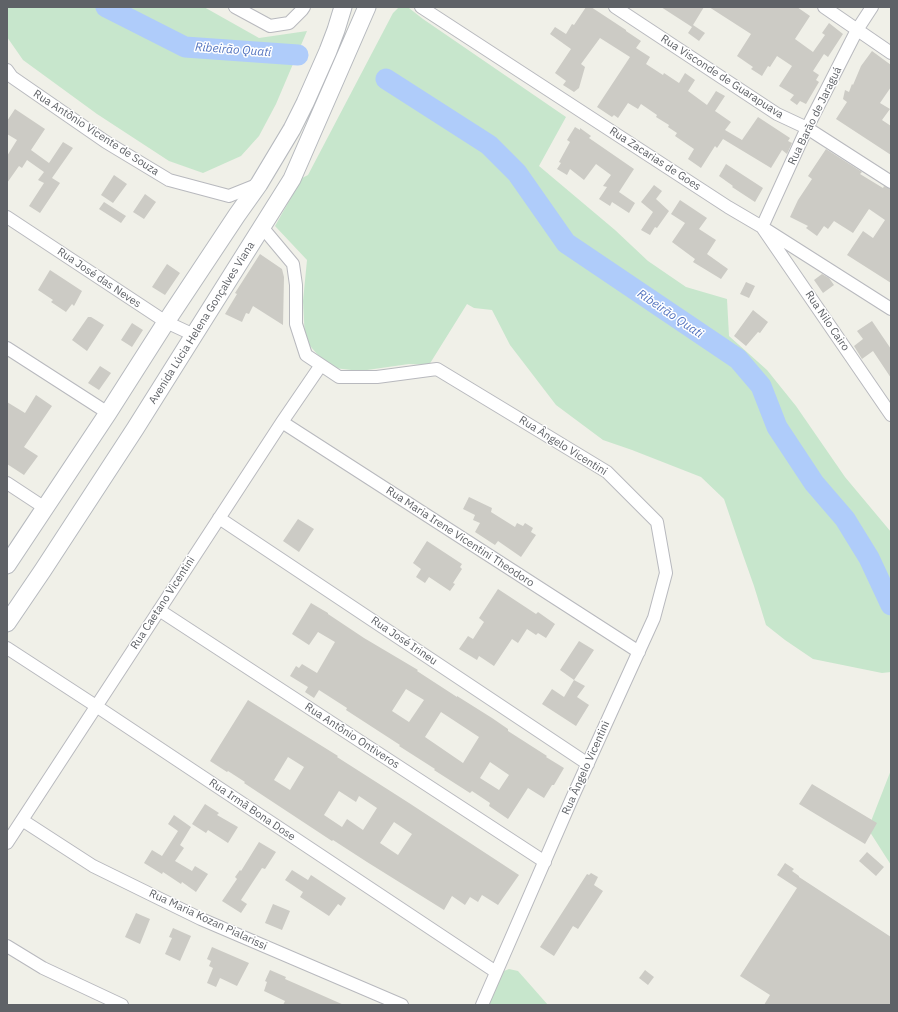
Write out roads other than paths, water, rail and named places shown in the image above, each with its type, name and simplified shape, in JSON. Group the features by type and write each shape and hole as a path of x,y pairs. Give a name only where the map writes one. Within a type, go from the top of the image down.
{"street":[{"path":"235,7 270,26 289,23 303,9"},
{"path":"7,565 108,413 166,322 259,184 305,103 336,30 343,7"},
{"name":"Avenida Lúcia Helena Gonçalves Viana","path":"8,620 48,564 292,179 367,7"},
{"name":"Rua Zacarias de Goes","path":"422,7 728,207 891,309"},
{"name":"Rua Visconde de Guarapuava","path":"615,7 777,114 807,128 891,182"},
{"path":"824,7 891,53"},
{"name":"Rua Barão de Jaraguá","path":"762,227 807,128 857,30 872,7"},
{"name":"Rua Antônio Vicente de Souza","path":"7,70 12,77 106,142 169,180 229,196 259,184"},
{"name":"Rua José das Neves","path":"7,217 166,322 194,335"},
{"name":"Rua Ângelo Vicentini","path":"262,227 292,264 296,285 296,324 306,355 339,377 377,377 437,369 607,472 657,522 666,573 654,618 482,1005"},
{"name":"Rua Nilo Cairo","path":"762,227 891,414"},
{"path":"7,348 108,413"},
{"name":"Rua Caetano Vicentini","path":"7,843 282,422 321,365"},
{"name":"Rua Maria Irene Vicentini Theodoro","path":"282,422 639,652"},
{"path":"7,483 45,508"},
{"name":"Rua José Irineu","path":"219,518 588,764"},
{"name":"Rua Antônio Ontiveros","path":"159,610 545,862"},
{"name":"Rua Irmã Bona Dose","path":"7,648 496,972"},
{"name":"Rua Maria Kozan Pialarissi","path":"22,820 93,866 201,918 402,1005"},
{"path":"7,946 43,968 122,1005"}],"waterway":[{"name":"Ribeirão Quati","path":"106,7 185,47 298,55"},
{"name":"Ribeirão Quati","path":"386,79 489,145 517,173 566,243 738,359 761,386 777,427 814,483 845,519 869,558 891,605"}]}
